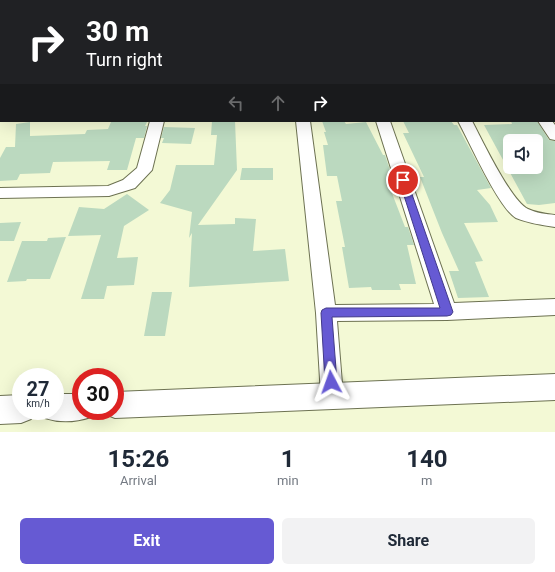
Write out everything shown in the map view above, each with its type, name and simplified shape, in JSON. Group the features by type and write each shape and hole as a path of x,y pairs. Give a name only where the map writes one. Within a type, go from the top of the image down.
{"street":[{"path":"0,193 109,191 129,184 144,170 157,122"},
{"path":"303,122 326,313 332,396"},
{"path":"384,122 447,312"},
{"path":"467,122 508,201 521,213 539,220 555,221"},
{"path":"546,122 555,136"},
{"path":"326,313 447,312 555,306"},
{"path":"124,405 555,387"},
{"path":"0,410 12,409"}],"building":[{"path":"30,122 30,136 85,134 87,130 108,129 111,122 147,122 145,126 147,126 144,138 136,138 127,170 107,170 110,161 53,162 50,173 20,174 17,180 0,181 0,158 6,147 15,147 16,124"},
{"path":"212,122 235,122 237,170 198,225 235,224 235,218 256,219 253,251 285,249 289,281 189,287 192,233 189,238 192,212 160,203 170,190 176,165 214,165 217,135 211,135"},
{"path":"322,122 345,122 346,124 366,122 383,155 385,155 396,188 390,188 405,227 408,227 414,245 407,245 416,284 399,284 401,290 372,290 371,287 349,288 342,247 345,247 336,201 342,201 337,176 327,176 323,145 328,145 324,132 326,132"},
{"path":"404,122 452,122 454,125 457,125 491,188 477,190 490,205 498,222 464,223 483,261 475,262 489,297 458,298 449,271 459,271 420,177 424,177 403,133 409,133"},
{"path":"511,122 538,122 549,140 555,141 555,203 539,205 527,204 511,174 543,174 543,134 503,134 503,160 484,125 512,124"},
{"path":"164,127 195,128 191,144 162,143 164,138 161,138"},
{"path":"242,168 273,168 273,180 240,180"},
{"path":"127,194 149,210 124,226 117,258 138,257 134,285 107,286 104,299 81,299 101,235 68,236 79,207 104,209"},
{"path":"21,222 14,241 0,241 0,223"},
{"path":"66,237 50,279 27,279 26,281 7,282 22,241 47,241 48,238"},
{"path":"152,292 172,292 165,336 144,336"}],"route":[{"path":"331,382 326,313 447,312 403,180"}]}
